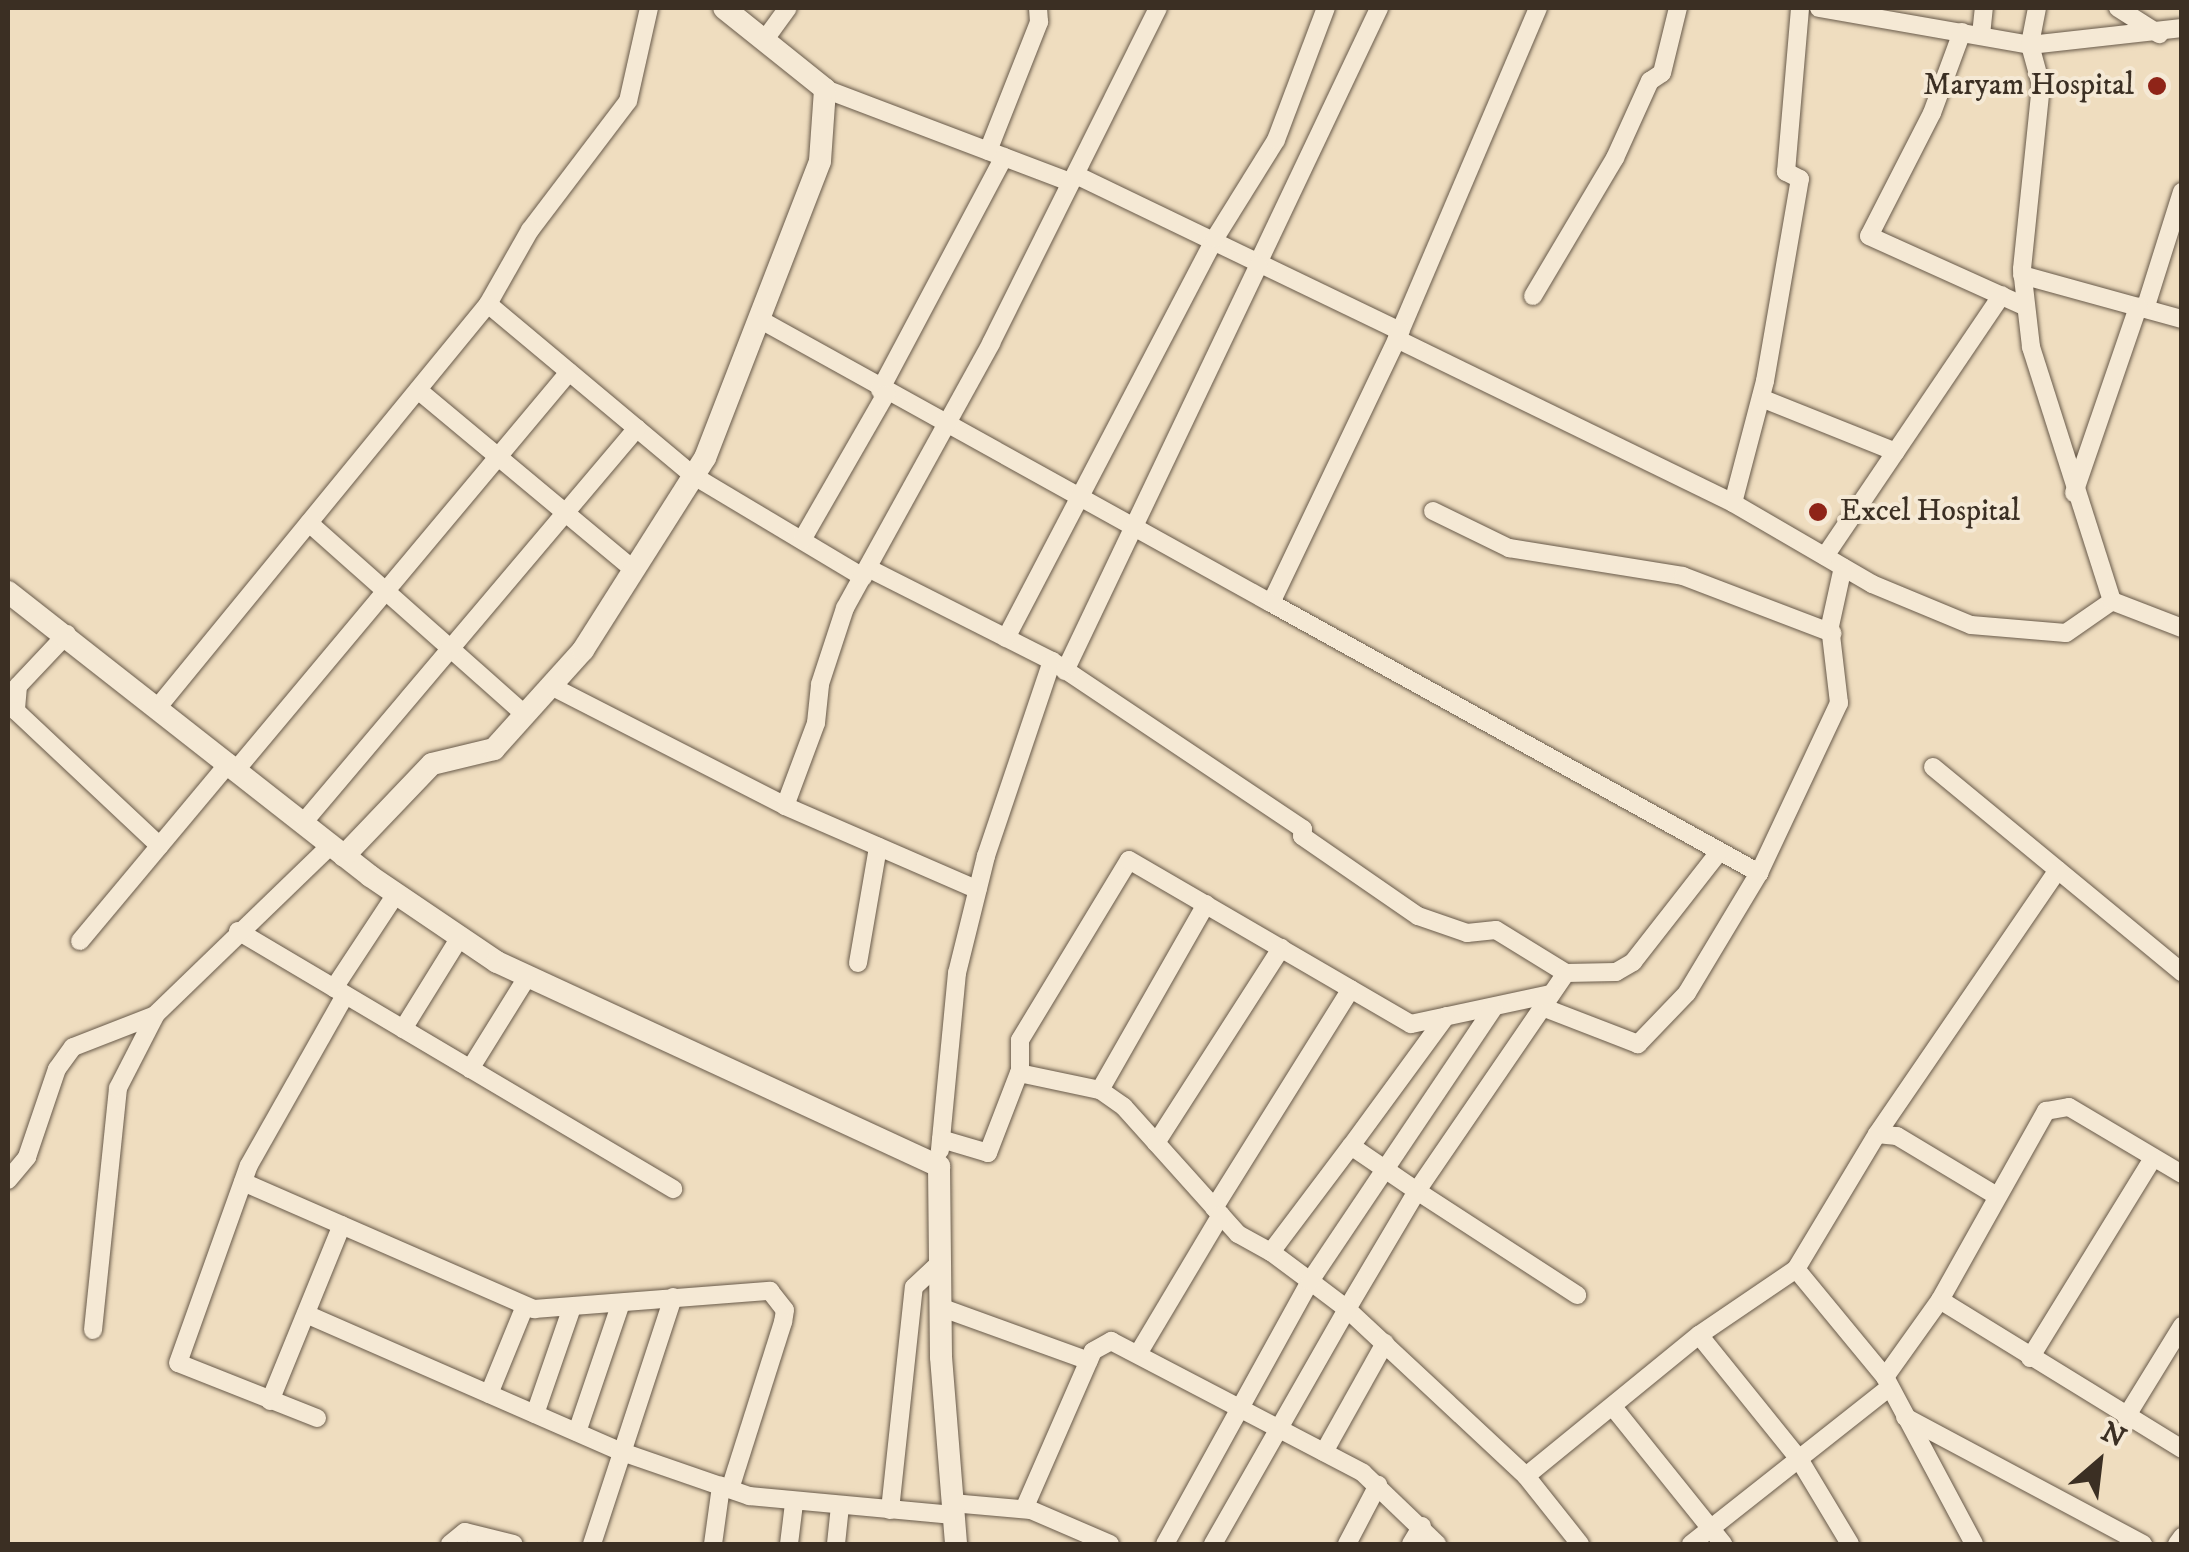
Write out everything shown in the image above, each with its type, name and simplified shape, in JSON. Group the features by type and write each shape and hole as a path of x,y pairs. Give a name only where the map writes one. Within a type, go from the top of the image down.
{"street":[{"path":"158,707 488,304 530,230 628,101 649,8"},
{"path":"724,8 825,89 1073,179 1214,238 1733,503 1843,567 1971,625 2066,633 2112,601"},
{"path":"766,38 788,8"},
{"path":"802,540 884,392 996,154 1039,22 1038,8"},
{"path":"785,806 816,723 820,684 845,608 945,428 1158,8"},
{"path":"1006,638 1214,238 1276,140 1326,8"},
{"path":"956,1544 940,1307 939,1166 957,973 978,890 1058,666 1136,530 1379,8"},
{"path":"1271,603 1399,335 1538,8"},
{"path":"1533,296 1615,158 1650,81 1662,73 1678,8"},
{"path":"1733,503 1761,398 1800,179 1786,172 1800,8"},
{"path":"1819,8 2030,45 2159,34 2182,28"},
{"path":"1984,8 1869,236 2026,306"},
{"path":"2037,8 2030,45 2041,84 2022,275 2031,348 2074,493 2112,601 2182,628"},
{"path":"2118,8 2138,13 2159,34"},
{"path":"93,1330 118,1088 155,1015 238,931 337,850 432,764 494,749 583,650 694,476 820,162 825,89"},
{"path":"2074,493 2182,192"},
{"path":"2022,275 2182,319"},
{"path":"1825,556 2002,296"},
{"path":"488,304 694,476 802,540 1058,666 1303,829 1302,836 1418,916 1467,933 1496,930 1566,973 1626,968 1719,852"},
{"path":"758,319 945,428 1759,873"},
{"path":"80,941 385,592 569,372"},
{"path":"418,390 634,570"},
{"path":"1761,398 1896,452"},
{"path":"303,823 636,428"},
{"path":"1432,511 1508,548 1684,576 1832,633"},
{"path":"308,524 450,648"},
{"path":"941,1139 988,1153 1018,1073 1020,1040 1130,860 1411,1024 1494,1006 1547,1001 1638,1044 1687,993 1759,873 1839,703 1832,633 1843,567"},
{"path":"8,592 67,634 337,850 460,937 528,976 939,1166"},
{"path":"67,634 18,686 16,712 160,846"},
{"path":"450,648 448,653 525,715"},
{"path":"551,686 785,806 978,890"},
{"path":"1933,768 2182,972"},
{"path":"858,963 878,847"},
{"path":"1526,1476 1699,1335 1796,1270 1876,1134 2058,870"},
{"path":"318,1418 178,1366 243,1182 340,992 396,894"},
{"path":"1100,1090 1206,904"},
{"path":"238,931 673,1189"},
{"path":"403,1029 460,937"},
{"path":"1156,1143 1281,948"},
{"path":"1212,1544 1277,1426 1417,1191 1566,973"},
{"path":"470,1069 528,976"},
{"path":"1138,1354 1351,988"},
{"path":"1164,1544 1310,1281 1388,1171 1494,1006"},
{"path":"8,1180 27,1157 57,1069 73,1047 155,1015"},
{"path":"1271,1252 1446,1016"},
{"path":"1018,1073 1100,1090 1156,1143 1238,1234 1271,1252 1347,1309 1526,1476 1580,1544"},
{"path":"1691,1544 1799,1459 1887,1382 1940,1300 2053,1106 2069,1107 2182,1174"},
{"path":"1876,1134 1897,1136 1998,1196"},
{"path":"1351,1146 1577,1295"},
{"path":"2030,1358 2154,1158"},
{"path":"243,1182 525,1306 572,1308 756,1289 770,1291 785,1310 725,1488 713,1544"},
{"path":"270,1401 342,1225"},
{"path":"890,1510 914,1287 940,1263"},
{"path":"1796,1270 1887,1382 1974,1544"},
{"path":"592,1544 619,1451 673,1298"},
{"path":"1940,1300 2182,1449"},
{"path":"577,1432 621,1303"},
{"path":"489,1394 525,1306"},
{"path":"940,1307 1089,1361"},
{"path":"535,1414 572,1308"},
{"path":"306,1314 619,1451 725,1488 794,1503 890,1510 1024,1509 1110,1544"},
{"path":"2126,1417 2182,1326"},
{"path":"1699,1335 1799,1459 1850,1544"},
{"path":"1024,1509 1089,1361 1102,1341 1138,1354 1324,1452 1378,1485 1437,1544"},
{"path":"1324,1452 1385,1343"},
{"path":"1613,1407 1713,1526 1723,1544"},
{"path":"1904,1417 2110,1538 2143,1544"},
{"path":"1347,1544 1378,1485"},
{"path":"789,1544 794,1503"},
{"path":"836,1544 840,1506"},
{"path":"1411,1544 1422,1526"},
{"path":"450,1544 465,1532 514,1544"},
{"path":"2177,1544 2182,1537"}],"place":[{"name":"Maryam Hospital","path":"2157,86"},
{"name":"Excel Hospital","path":"1818,512"}]}
